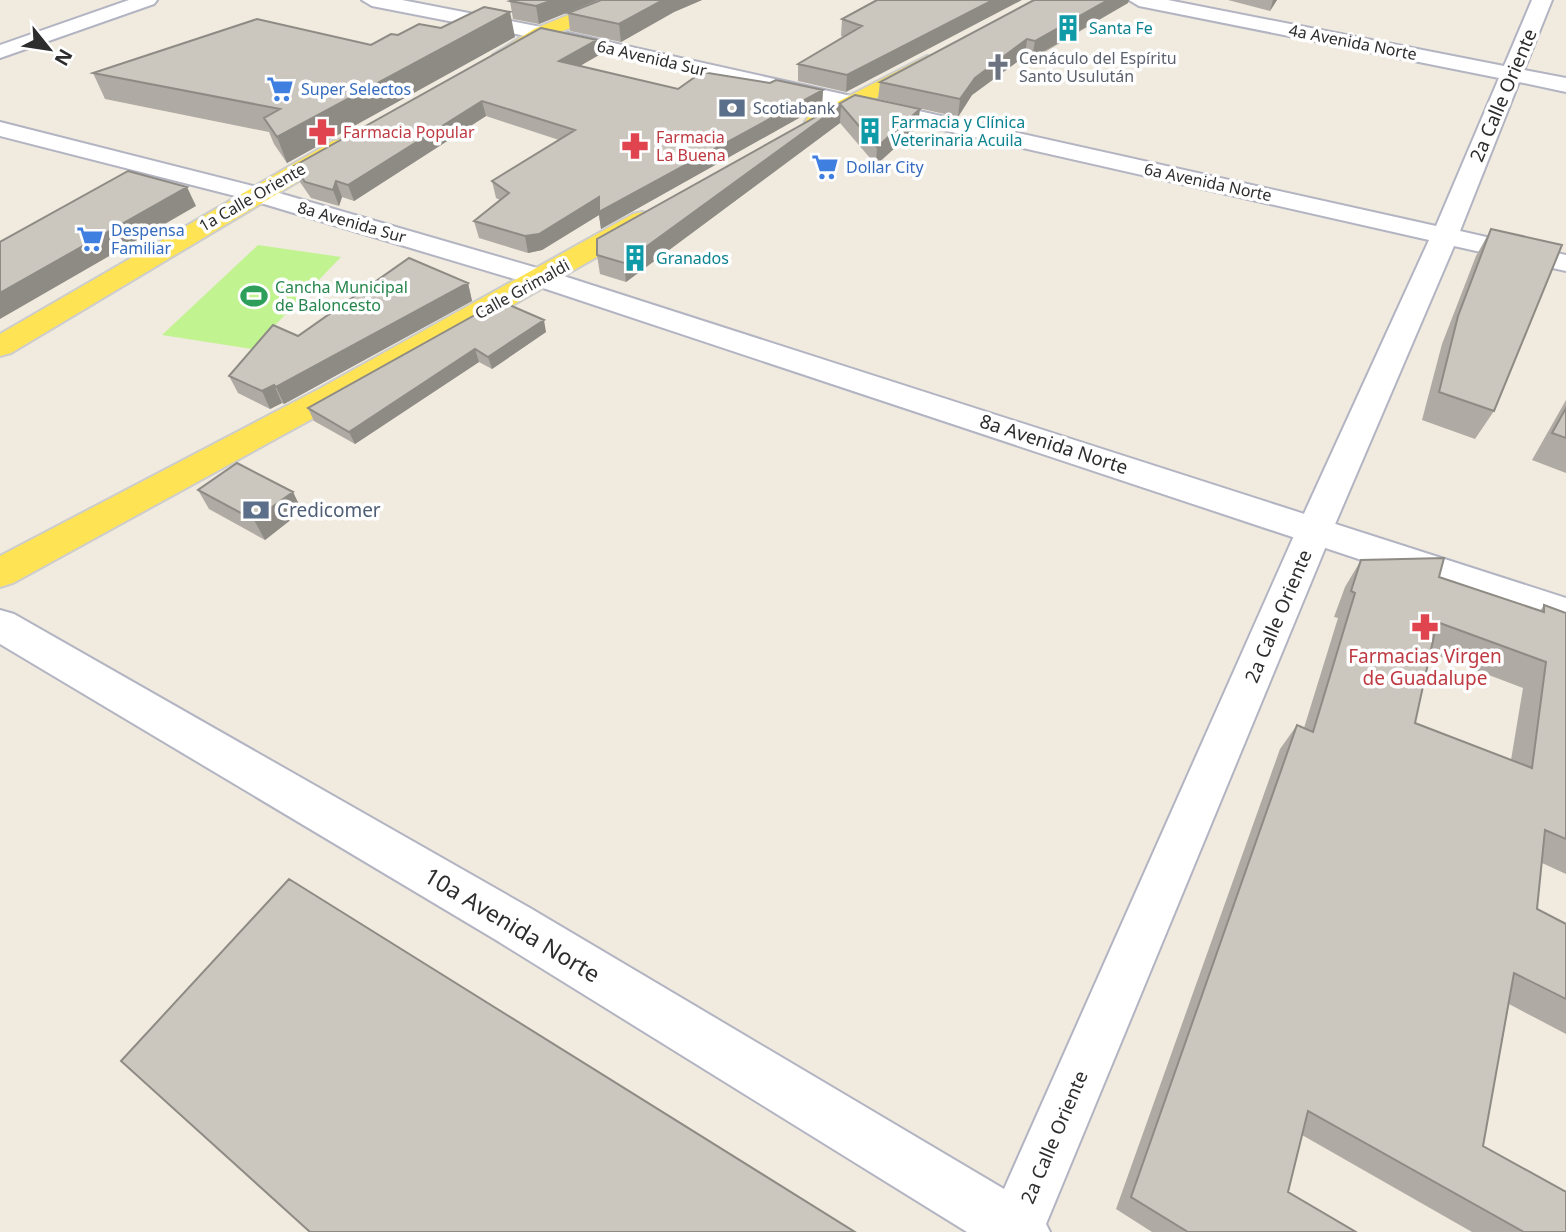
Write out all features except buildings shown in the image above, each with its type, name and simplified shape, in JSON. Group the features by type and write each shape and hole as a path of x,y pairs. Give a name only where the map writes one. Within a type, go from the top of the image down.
{"main road":[{"path":"482,66 541,33 622,0"},
{"path":"790,137 946,51"},
{"name":"1a Calle Oriente","path":"0,347 256,194 363,134"},
{"name":"Calle Grimaldi","path":"0,573 541,278 671,204"}],"street":[{"path":"0,52 147,0"},
{"name":"6a Avenida Sur","path":"372,0 404,3 849,103"},
{"name":"4a Avenida Norte","path":"1139,0 1566,85"},
{"name":"2a Calle Oriente","path":"1017,1231 1315,529 1445,235 1542,0"},
{"name":"6a Avenida Norte","path":"849,103 1566,262"},
{"name":"8a Avenida Sur","path":"0,129 256,194 541,278"},
{"path":"117,187 152,168"},
{"name":"8a Avenida Norte","path":"541,278 1566,613"},
{"name":"10a Avenida Norte","path":"0,625 513,925 1017,1231"}],"green space":[{"name":"Cancha Municipal de Baloncesto","path":"258,245 341,257 252,349 162,335"}],"place":[{"name":"Santa Fe","path":"1068,28"},
{"name":"Cenáculo del Espíritu Santo Usulután","path":"998,67"},
{"name":"Super Selectos","path":"280,89"},
{"name":"Scotiabank","path":"732,108"},
{"name":"Farmacia y Clínica Veterinaria Acuila","path":"870,131"},
{"name":"Farmacia Popular","path":"322,132"},
{"name":"Farmacia La Buena","path":"635,146"},
{"name":"Dollar City","path":"825,167"},
{"name":"Despensa Familiar","path":"90,239"},
{"name":"Granados","path":"635,258"},
{"name":"Cancha Municipal de Baloncesto","path":"254,296"},
{"name":"Credicomer","path":"256,510"},
{"name":"Farmacias Virgen de Guadalupe","path":"1425,627"}]}
